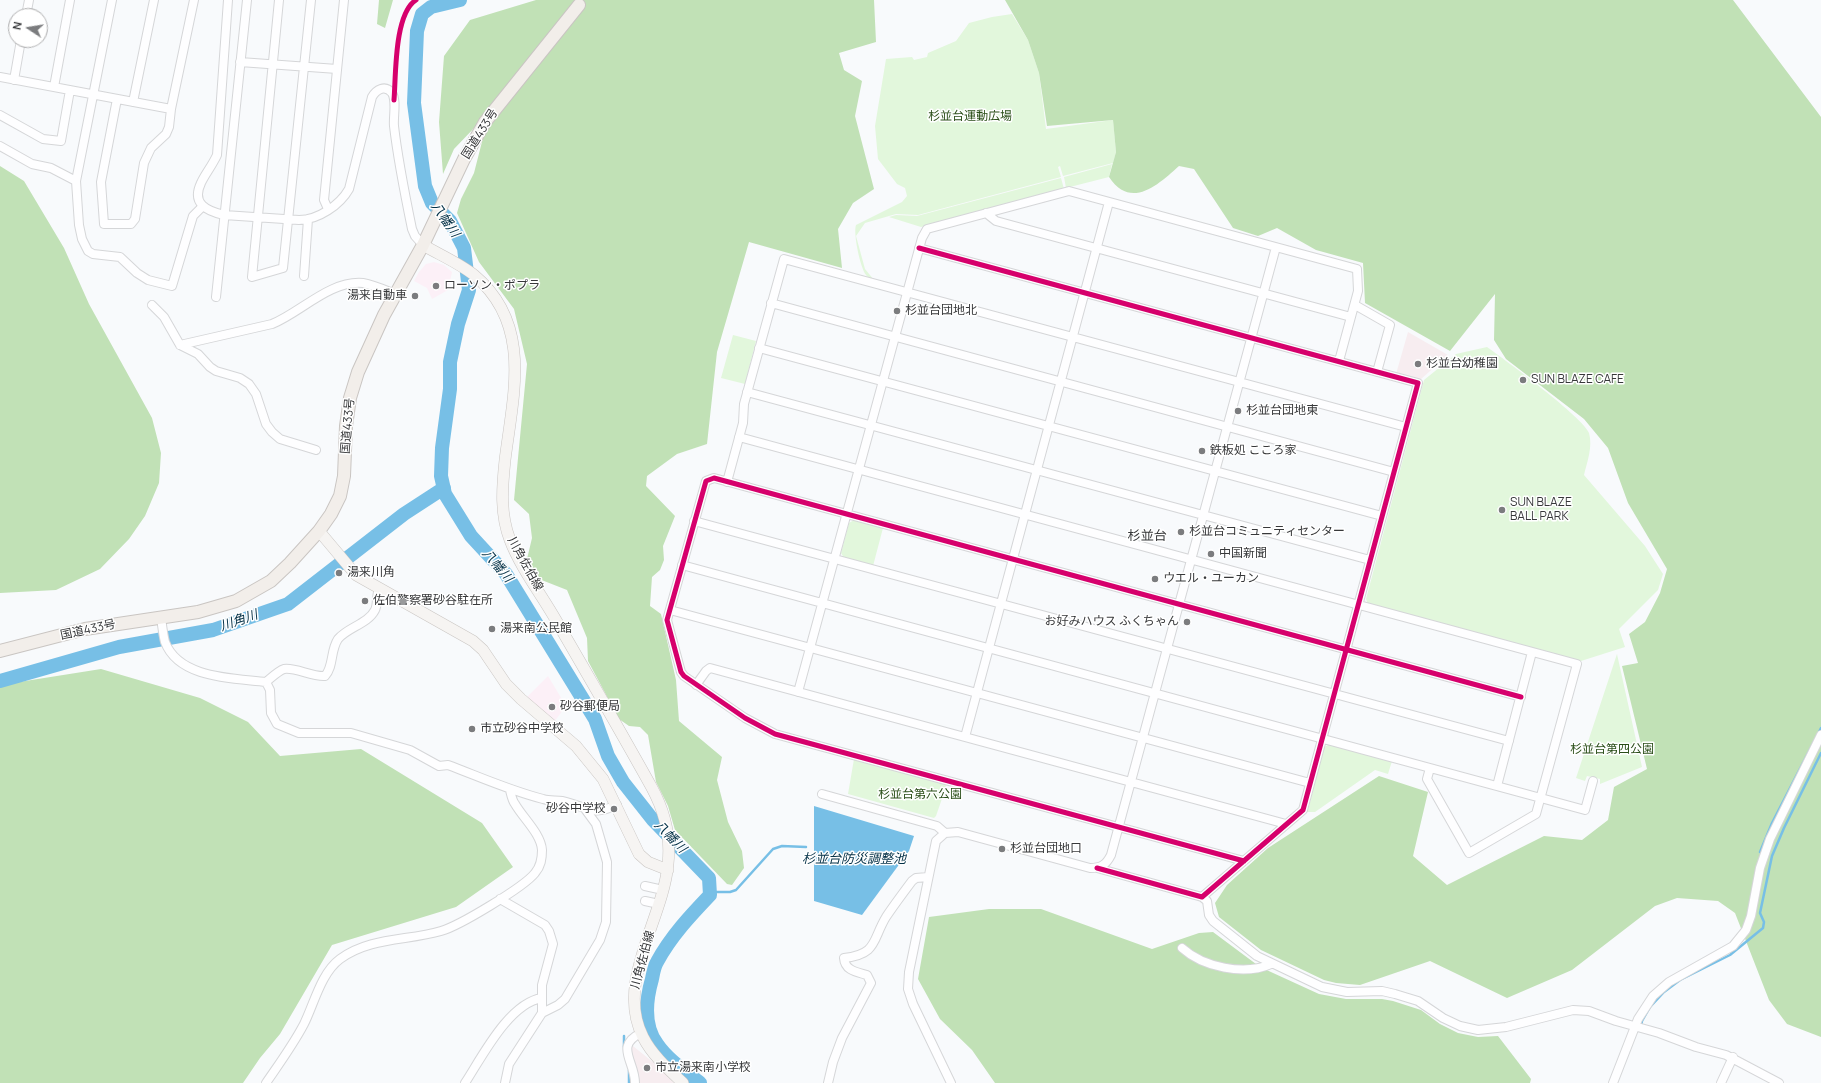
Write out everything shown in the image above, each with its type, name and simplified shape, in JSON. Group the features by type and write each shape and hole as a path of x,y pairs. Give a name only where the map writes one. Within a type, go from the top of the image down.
{"highway":[{"name":"国道433号","path":"0,651 85,629 211,609 248,595 281,572 319,531 336,505 342,486 345,466 347,412 353,385 375,333 423,245 464,159 485,122 580,5"}],"main road":[{"name":"川角佐伯線","path":"423,245 453,261 478,278 503,311 511,332 515,355 515,378 502,494 504,518 510,541 648,781 663,812 668,831 668,870 635,984 634,1011 641,1033 652,1052 682,1083"},
{"path":"319,531 356,575 473,641 483,650 506,684 521,699 576,746 603,779 640,854 648,862 668,870"}],"street":[{"path":"54,87 70,0"},
{"path":"112,0 76,180 79,225 82,240 88,251 93,254 120,257 136,273 148,280 172,286 193,216 202,207"},
{"path":"133,102 154,0"},
{"path":"117,99 101,182 104,224 131,224 135,219 144,163 151,148 166,134 169,127 171,109 194,0"},
{"path":"228,0 217,155 212,167 200,183 198,196 202,207 212,212 224,215 288,220 308,219 328,209 341,200 349,189 372,97 376,91 381,88 388,89 394,100 394,120 399,167 412,229 415,236 423,245"},
{"path":"216,297 247,0"},
{"path":"279,0 256,217 252,277 283,268 311,0"},
{"path":"328,209 324,200 344,0"},
{"path":"14,80 20,48"},
{"path":"240,62 337,69"},
{"path":"0,77 171,109"},
{"path":"0,115 43,139 61,141 70,90"},
{"path":"0,146 32,164 51,168 76,180"},
{"path":"798,692 894,337 919,248 924,233 927,229 1067,191 1357,269 1358,291 1339,361"},
{"path":"965,737 1109,202"},
{"path":"986,213 996,221 1351,317"},
{"path":"304,276 308,219"},
{"path":"1097,868 1108,862 1119,827 1276,247"},
{"path":"919,248 1418,383 1303,810 1202,897"},
{"path":"727,482 739,438 747,392 784,259 1406,427"},
{"path":"180,346 272,324 283,319 308,302 347,284 362,283 395,294"},
{"path":"772,303 1394,472"},
{"path":"152,305 168,322 180,346 198,354 210,367 216,371 240,378 248,384 256,394 266,424 272,432 280,439 316,450"},
{"path":"1355,305 1390,325 1377,372"},
{"path":"759,348 1382,516"},
{"path":"747,392 1370,560"},
{"path":"739,438 1577,664 1536,814 1469,853 1427,779 1430,768"},
{"path":"1244,861 775,734 745,718 696,685 681,672 668,623 670,610 706,480 714,478 1521,697"},
{"path":"694,521 1509,741"},
{"path":"682,565 1585,810 1593,781"},
{"path":"161,617 165,642 170,650 178,660 192,669 204,674 266,682 283,669 290,669 316,676 324,676 330,671 333,650 338,640 345,632 370,617 376,610 376,595 379,589"},
{"path":"670,610 1310,783"},
{"path":"1497,786 1532,652"},
{"path":"696,685 710,668 1286,824"},
{"path":"266,682 270,690 271,713 277,724 299,733 351,732 410,750 439,766 448,765 510,790 546,800 562,802 586,809 600,811 617,805"},
{"path":"1613,1083 1637,1022 1650,1001 1665,986 1733,946 1743,936 1749,923 1760,868 1770,839 1821,735"},
{"path":"266,1083 303,1025 326,975 338,960 353,950 372,943 440,931 454,926 525,883 536,872 542,862 542,848 538,838 514,802 510,790"},
{"path":"822,794 937,826 945,833"},
{"path":"505,1083 509,1064 542,1013 558,1005 565,999 600,940 605,928 607,862 596,824 586,809"},
{"path":"951,1083 913,1004 908,989 909,972 936,841 945,833 958,832 1202,897 1207,901 1209,914 1218,926 1253,954 1310,982 1334,990 1347,992 1382,991 1411,998 1424,1004 1443,1018 1469,1028 1497,1029 1566,1012 1581,1010 1596,1012 1622,1023 1637,1022 1690,1045 1733,1057 1778,1083"},
{"path":"828,1083 832,1062 842,1038 871,983 867,975 849,970 845,964 844,958 865,952 874,944 885,918 912,881 916,878 928,877"},
{"path":"645,886 663,890"},
{"path":"500,899 540,921 549,930 553,944 542,985 542,1013"},
{"path":"646,901 659,904"},
{"path":"1182,948 1201,961 1241,970 1255,970 1271,964"},
{"path":"465,1083 504,1023 528,1003 542,998"},
{"path":"635,1083 627,1046 630,1039 641,1033"},
{"path":"1721,1083 1733,1057"}],"shaded area":[{"path":"434,262 444,265 452,272 448,290 432,299 427,288 414,281 426,264"},
{"name":"杉並台幼稚園","path":"1408,332 1448,355 1420,380 1396,374"},
{"path":"548,676 567,705 554,722 526,698"},
{"name":"市立湯来南小学校","path":"633,1046 654,1063 674,1083 638,1083 631,1049"}],"green space":[{"path":"379,0 393,0 385,28 377,24"},
{"path":"536,0 874,0 876,42 839,53 844,70 862,81 855,116 874,189 853,203 838,229 842,268 749,242 717,352 707,444 677,454 647,476 646,486 675,516 663,546 664,560 660,570 652,577 650,606 661,614 676,680 679,721 722,757 717,780 728,822 742,851 744,868 732,885 727,884 675,830 668,806 656,782 648,735 640,727 629,726 619,719 588,661 587,638 567,590 539,579 527,559 532,538 529,514 514,500 527,364 514,309 479,262 457,213 461,199 474,173 484,134 477,125 454,149 443,174 439,122 444,56 470,20"},
{"path":"1005,0 1733,0 1821,117 1821,1037 1787,1024 1769,1000 1735,913 1718,901 1677,898 1655,906 1572,970 1507,998 1430,961 1360,985 1336,983 1324,980 1261,950 1219,917 1215,903 1227,885 1268,848 1379,776 1428,792 1413,856 1447,885 1544,836 1582,840 1608,820 1614,787 1647,769 1622,666 1638,663 1629,634 1645,622 1660,593 1667,569 1628,503 1608,448 1584,419 1506,359 1494,340 1495,294 1450,351 1365,303 1363,263 1316,250 1277,228 1258,236 1233,228 1194,169 1179,166 1153,187 1144,191 1135,193 1126,192 1117,187 1109,177 1116,152 1113,120 1047,126 1039,73 1028,40"},
{"name":"杉並台運動広場","path":"1012,14 1028,40 1039,73 1046,129 1113,120 1116,152 1113,163 1063,176 1060,166 1058,167 1061,177 918,215 896,214 865,223 856,236 865,269 874,280 870,278 864,271 859,258 855,235 856,225 902,202 907,196 905,188 897,184 878,159 875,126 886,59 912,57 914,60 927,57 928,53 956,41 969,23"},
{"path":"1112,164 1109,177 1066,188 1064,177"},
{"path":"0,166 24,181 64,248 89,304 152,418 161,453 159,483 145,516 129,539 100,569 56,590 0,593"},
{"path":"1061,178 1064,189 921,227 889,217 896,215 917,216"},
{"path":"733,335 756,341 745,384 721,378"},
{"name":"SUN BLAZE BALL PARK","path":"1487,347 1559,402 1584,425 1589,433 1590,444 1584,475 1645,546 1663,574 1658,590 1619,629 1625,647 1581,661 1368,604 1366,599 1424,380 1456,354"},
{"path":"854,520 883,528 873,566 844,558 841,553 849,523"},
{"name":"杉並台第四公園","path":"1617,654 1642,767 1600,784 1600,779 1587,776 1585,781 1576,778"},
{"path":"101,669 200,698 248,722 280,756 361,749 482,823 513,867 456,907 332,945 280,1034 260,1058 243,1083 0,1083 0,685"},
{"path":"1330,744 1392,761 1388,774 1375,770 1315,812 1305,812 1308,810 1324,747"},
{"name":"杉並台第六公園","path":"854,759 947,784 936,816 934,818 848,794"},
{"path":"989,909 1041,909 1152,949 1199,933 1213,932 1260,967 1319,994 1346,999 1382,999 1393,1001 1421,1010 1440,1024 1458,1033 1478,1037 1498,1036 1531,1079 1530,1083 995,1083 972,1050 940,1019 918,979 929,917"}],"water":[{"name":"杉並台防災調整池","path":"814,806 914,836 909,851 862,915 814,901"}],"waterway":[{"name":"八幡川","path":"460,0 431,7 422,14 417,31 414,103 425,186 432,203 450,221 464,248 469,290 458,324 450,362 450,389 442,448 441,476 445,494 471,536 506,574 595,719 608,756 623,782 653,820 709,878 710,895 675,935 656,964 647,1004 649,1029 661,1050 700,1083"},
{"name":"川角川","path":"0,681 119,647 213,630 288,604 404,514 444,488"},
{"path":"1760,852 1772,823 1821,728"},
{"path":"1641,1026 1642,1021 1650,1007 1664,992 1680,980 1730,955 1763,928 1764,922 1760,913 1772,856 1821,753"},
{"path":"710,892 730,892 736,890 773,849 782,846 806,847"},
{"path":"624,1036 624,1047"},
{"path":"629,1070 629,1083"}],"cycle path":[{"path":"394,100 396,62 400,31 409,7 416,0"},
{"path":"919,248 1418,383 1303,810 1202,897 1097,868"},
{"path":"1244,861 775,734 745,718 684,676 681,672 667,620 706,481 714,478 1521,697"}],"place":[{"name":"ローソン・ポプラ","path":"436,286"},
{"name":"湯来自動車","path":"415,296"},
{"name":"杉並台団地北","path":"897,311"},
{"name":"杉並台幼稚園","path":"1418,364"},
{"name":"SUN BLAZE CAFE","path":"1523,380"},
{"name":"杉並台団地東","path":"1238,411"},
{"name":"鉄板処 こころ家","path":"1202,451"},
{"name":"SUN BLAZE BALL PARK","path":"1502,510"},
{"name":"杉並台コミュニティセンター","path":"1181,532"},
{"name":"中国新聞","path":"1211,554"},
{"name":"湯来川角","path":"339,573"},
{"name":"ウエル・ユーカン","path":"1155,579"},
{"name":"佐伯警察署砂谷駐在所","path":"365,601"},
{"name":"お好みハウス ふくちゃん","path":"1187,622"},
{"name":"湯来南公民館","path":"492,629"},
{"name":"砂谷郵便局","path":"552,707"},
{"name":"市立砂谷中学校","path":"472,729"},
{"name":"砂谷中学校","path":"614,809"},
{"name":"杉並台団地口","path":"1002,849"},
{"name":"市立湯来南小学校","path":"647,1068"}],"district":[{"name":"杉並台","path":"1147,536"}]}
